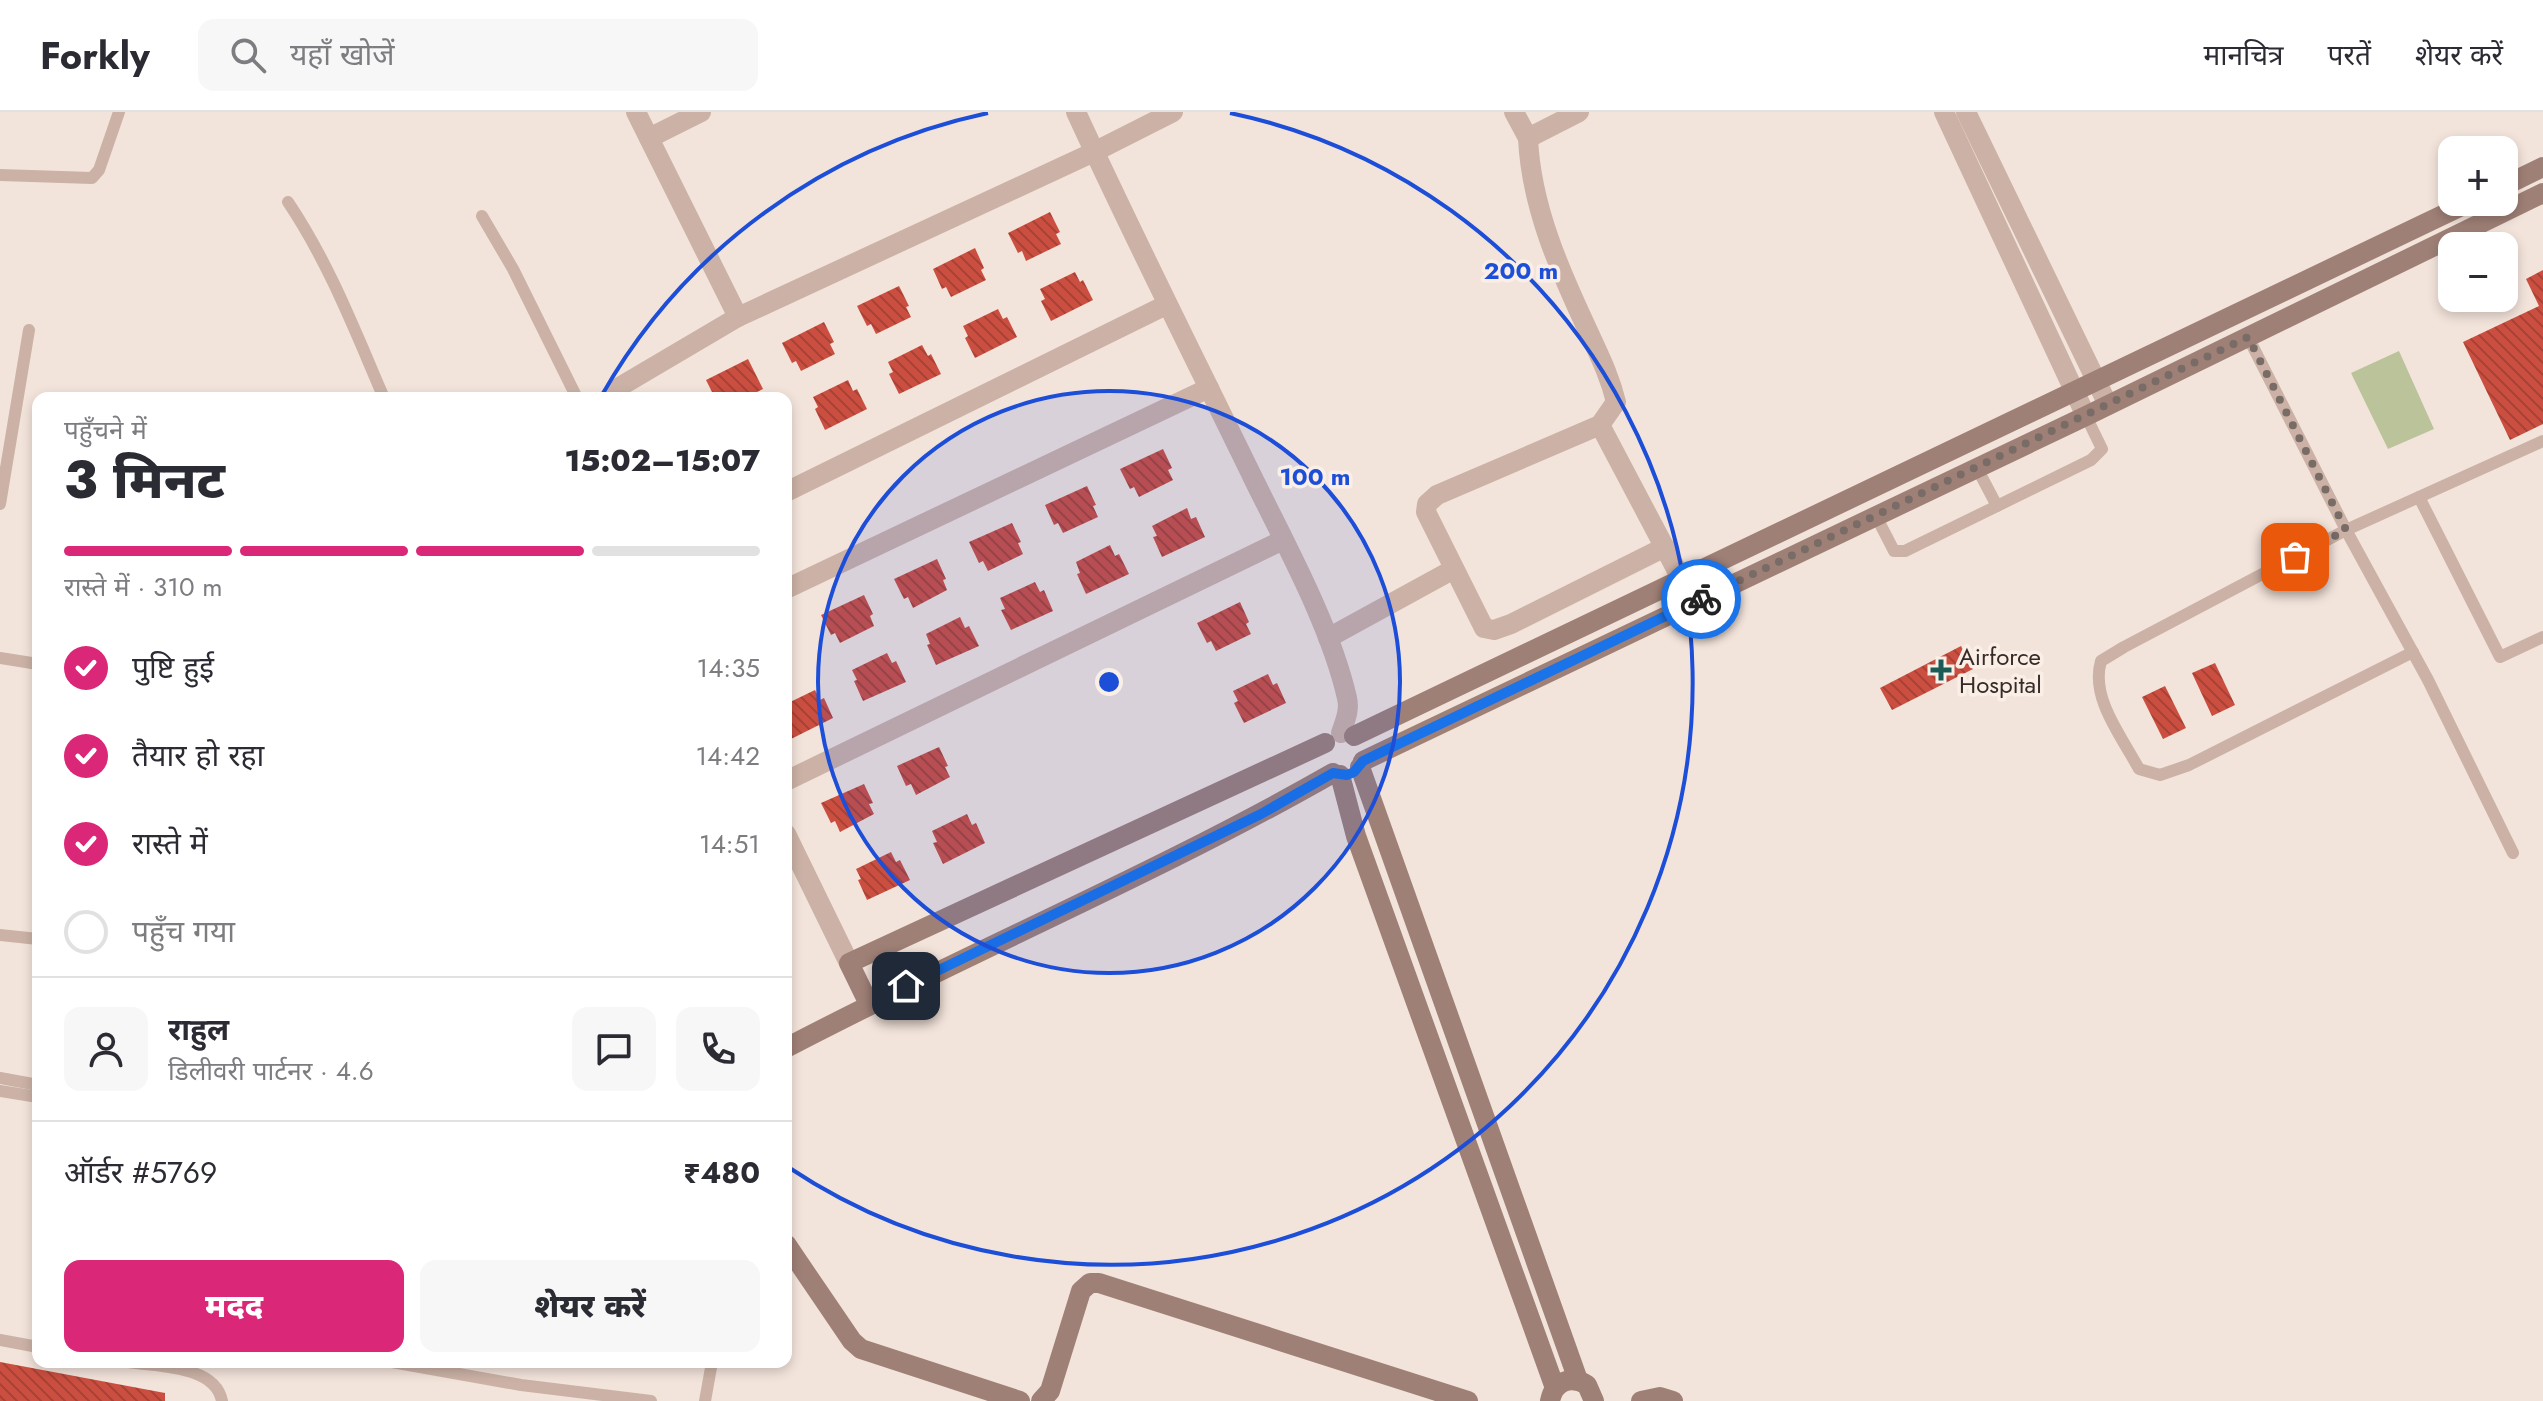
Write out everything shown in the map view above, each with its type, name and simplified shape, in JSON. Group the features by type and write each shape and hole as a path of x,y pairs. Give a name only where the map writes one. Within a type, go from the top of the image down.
{"street":[{"path":"636,112 738,317"},
{"path":"649,138 701,112"},
{"path":"1076,112 1328,638 1348,711 1340,737 1322,755 1323,763 1336,774 1553,1394 1567,1380 1578,1380 1587,1385 1594,1401"},
{"path":"615,392 738,317 1094,152 1173,112"},
{"path":"1514,112 1528,138 1529,172 1539,212 1609,374 1616,402 1600,425 1437,495 1427,504 1426,512 1484,628 1494,630 1665,547"},
{"path":"1528,138 1579,112"},
{"path":"1944,112 2086,416"},
{"path":"1966,112 2108,405"},
{"path":"2518,179 2543,167"},
{"path":"792,1045 1336,774 1347,775 1361,764 2543,193"},
{"path":"849,963 1340,737 1398,717 2441,216"},
{"path":"792,489 1166,305"},
{"path":"792,586 1209,388"},
{"path":"1600,425 1694,603"},
{"path":"792,778 1283,540"},
{"path":"1328,638 1454,569"},
{"path":"1340,737 1363,747 1361,764 1578,1380"},
{"path":"792,846 869,1004"},
{"path":"792,1253 852,1341 861,1349 1020,1401"},
{"path":"1041,1401 1050,1391 1081,1291 1090,1283 1468,1401"},
{"path":"1641,1401 1660,1397 1673,1401"}],"lane":[{"path":"0,175 92,178 99,170 119,112"},
{"path":"288,202 311,236 330,273 381,392"},
{"path":"482,216 513,269 574,392"},
{"path":"0,504 29,330"},
{"path":"2248,337 2346,530 2413,652 2513,853"},
{"path":"1876,516 1894,551 1905,551 2091,460 2102,449 2086,416"},
{"path":"2413,652 2189,765 2160,775 2139,769 2101,698 2096,677 2101,661 2346,530 2543,441"},
{"path":"1977,468 1997,506"},
{"path":"2419,497 2500,657 2543,637"},
{"path":"0,658 32,663"},
{"path":"0,935 32,938"},
{"path":"0,1078 32,1084"},
{"path":"0,1091 32,1096"},
{"path":"0,1340 32,1346"},
{"path":"162,1368 196,1374 211,1381 221,1393 222,1401"},
{"path":"426,1368 521,1385 651,1401"},
{"path":"705,1401 711,1368"}],"green space":[{"path":"2399,351 2434,429 2388,449 2351,373"}],"building":[{"path":"1050,212 1060,232 1056,234 1061,244 1026,261 1022,251 1018,253 1008,233"},
{"path":"975,248 986,280 951,297 946,287 942,289 933,269"},
{"path":"2543,270 2543,424 2510,440 2463,342 2539,306 2526,279"},
{"path":"1075,272 1080,282 1083,280 1093,300 1051,321 1041,301 1045,299 1040,289"},
{"path":"899,286 911,317 876,334 871,324 867,326 857,306"},
{"path":"998,309 1003,319 1007,317 1017,337 975,358 963,326"},
{"path":"824,322 834,342 830,344 835,354 801,371 796,361 792,363 782,343"},
{"path":"922,345 928,356 931,354 941,374 899,394 889,374 893,372 888,362"},
{"path":"748,359 763,389 757,392 712,392 706,380"},
{"path":"848,380 853,391 857,389 867,409 825,430 813,397"},
{"path":"1163,449 1172,468 1168,470 1173,480 1139,497 1134,487 1130,489 1120,469"},
{"path":"1087,486 1098,517 1063,533 1058,523 1054,525 1045,505"},
{"path":"1187,508 1191,519 1196,517 1205,537 1162,557 1153,537 1157,536 1152,526"},
{"path":"1012,523 1023,554 988,571 983,561 979,563 969,542"},
{"path":"1110,545 1115,556 1119,554 1129,574 1086,594 1077,574 1080,573 1076,562"},
{"path":"937,559 946,579 943,580 947,590 913,608 908,597 904,599 894,579"},
{"path":"1035,582 1040,592 1044,590 1053,611 1011,630 1001,610 1005,609 1000,598"},
{"path":"864,595 873,614 870,616 874,626 840,643 835,633 831,635 821,615"},
{"path":"1240,602 1251,634 1216,651 1211,641 1207,643 1197,623"},
{"path":"960,617 965,628 969,626 979,646 936,665 927,645 930,644 926,634"},
{"path":"1961,646 1973,669 1892,710 1880,688"},
{"path":"887,653 892,663 896,661 906,682 863,701 852,670"},
{"path":"2215,663 2235,705 2212,716 2192,673"},
{"path":"1268,674 1273,685 1277,683 1286,703 1244,723 1234,703 1238,701 1233,691"},
{"path":"2165,686 2186,728 2163,739 2142,697"},
{"path":"815,690 820,700 824,698 833,718 792,738 792,701"},
{"path":"939,747 950,777 916,795 911,784 906,786 897,766"},
{"path":"864,784 873,803 869,804 874,814 840,832 835,821 831,823 821,803"},
{"path":"967,814 972,825 976,823 985,843 943,864 933,843 937,842 932,831"},
{"path":"891,852 896,862 900,860 910,880 867,900 856,869"},
{"path":"0,1362 165,1393 165,1401 0,1401"}],"way so far":[{"path":"1701,599 2248,337 2346,530 2295,557"}],"place":[{"name":"Airforce Hospital","path":"1941,670"}],"route":[{"path":"906,986 1261,814 1333,773 1347,775 1354,772 1363,761 1701,599"}]}
